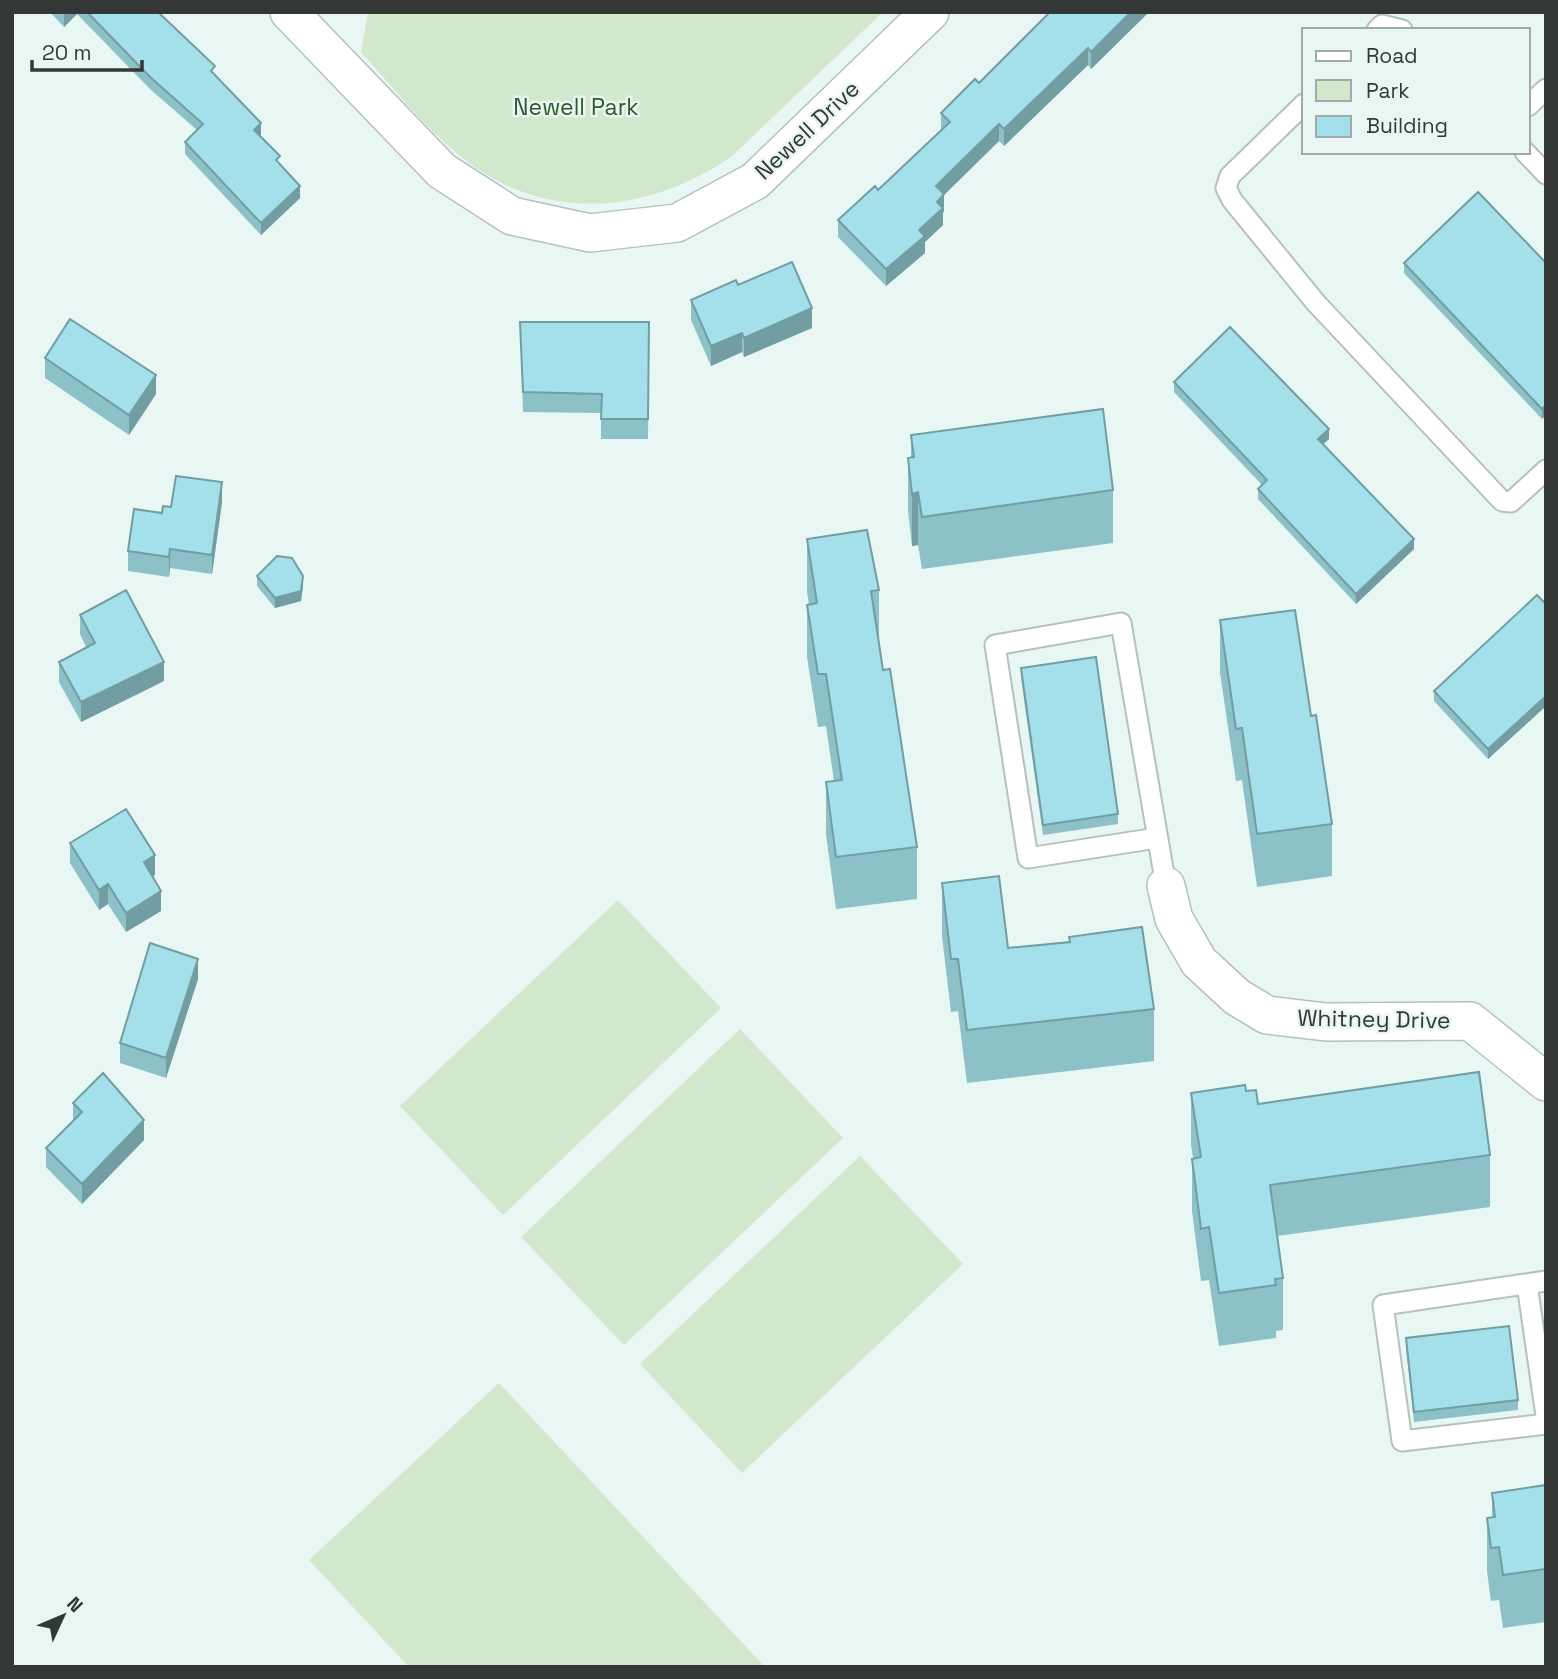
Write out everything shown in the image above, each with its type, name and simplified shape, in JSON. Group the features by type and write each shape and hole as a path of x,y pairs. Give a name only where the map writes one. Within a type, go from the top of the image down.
{"street":[{"name":"Newell Drive","path":"289,12 442,171 512,216 590,233 677,223 755,181 930,12"},
{"name":"Whitney Drive","path":"1166,886 1174,919 1199,962 1237,997 1267,1015 1326,1022 1470,1021 1546,1082"}],"lane":[{"path":"1530,104 1546,89"},
{"path":"1302,106 1230,176 1226,188 1232,200 1316,303 1502,501 1511,502 1546,470"},
{"path":"1527,154 1546,174"},
{"path":"1157,838 1028,858 995,645 1121,623 1166,886"},
{"path":"1546,1416 1536,1282 1383,1304 1402,1441 1546,1423"}],"green space":[{"name":"Newell Park","path":"368,12 883,12 732,156 674,187 644,197 612,203 580,204 517,190 487,175 452,149 420,118 361,52"},
{"path":"618,900 721,1008 503,1215 400,1106"},
{"path":"740,1029 843,1138 624,1345 521,1237"},
{"path":"860,1156 963,1264 742,1473 640,1364"},
{"path":"499,1383 765,1667 409,1667 309,1560"}],"building":[{"path":"87,12 158,12 215,66 211,71 261,123 254,130 280,156 276,160 300,186 261,223 185,142 203,124 150,77"},
{"path":"1050,12 1131,12 1091,52 1088,48 1004,129 999,124 936,186 944,194 937,202 943,208 919,230 925,236 886,269 838,220 875,186 878,190 950,122 941,113 975,79 979,83"},
{"path":"1478,192 1546,263 1546,405 1542,409 1404,263"},
{"path":"792,262 812,308 744,338 742,333 711,346 691,300 736,280 738,285"},
{"path":"70,319 156,375 129,415 45,358"},
{"path":"520,322 649,322 648,419 601,419 602,394 523,392"},
{"path":"1230,327 1329,429 1318,439 1414,539 1356,594 1258,489 1267,480 1174,382"},
{"path":"1103,409 1113,490 922,517 918,492 912,494 908,458 914,457 911,435"},
{"path":"176,476 222,482 212,555 170,549 169,557 128,551 134,509 162,513 163,506 171,507"},
{"path":"867,530 879,590 871,591 883,670 890,669 917,847 836,857 826,782 842,780 826,674 818,674 807,605 817,603 807,539"},
{"path":"277,556 292,558 303,576 301,591 275,598 257,576"},
{"path":"126,590 164,662 81,702 59,662 95,643 80,615"},
{"path":"1537,595 1546,602 1546,696 1488,749 1434,691"},
{"path":"1295,610 1311,716 1316,715 1332,824 1257,834 1242,728 1236,729 1220,620"},
{"path":"1096,657 1118,814 1043,825 1021,668"},
{"path":"126,809 155,855 144,862 161,891 126,913 108,884 99,890 70,843"},
{"path":"999,876 1008,948 1070,942 1069,937 1142,927 1154,1009 967,1030 958,959 951,959 942,883"},
{"path":"150,943 198,959 166,1058 120,1043"},
{"path":"1479,1072 1490,1155 1270,1185 1283,1278 1275,1279 1276,1285 1219,1293 1209,1227 1201,1229 1192,1159 1201,1157 1191,1093 1245,1085 1246,1091 1256,1090 1258,1104"},
{"path":"103,1073 144,1120 82,1184 46,1148 82,1112 73,1103"},
{"path":"1509,1326 1518,1400 1414,1412 1406,1338"},
{"path":"1546,1485 1546,1569 1503,1575 1499,1547 1491,1548 1487,1518 1495,1517 1492,1493"}]}
